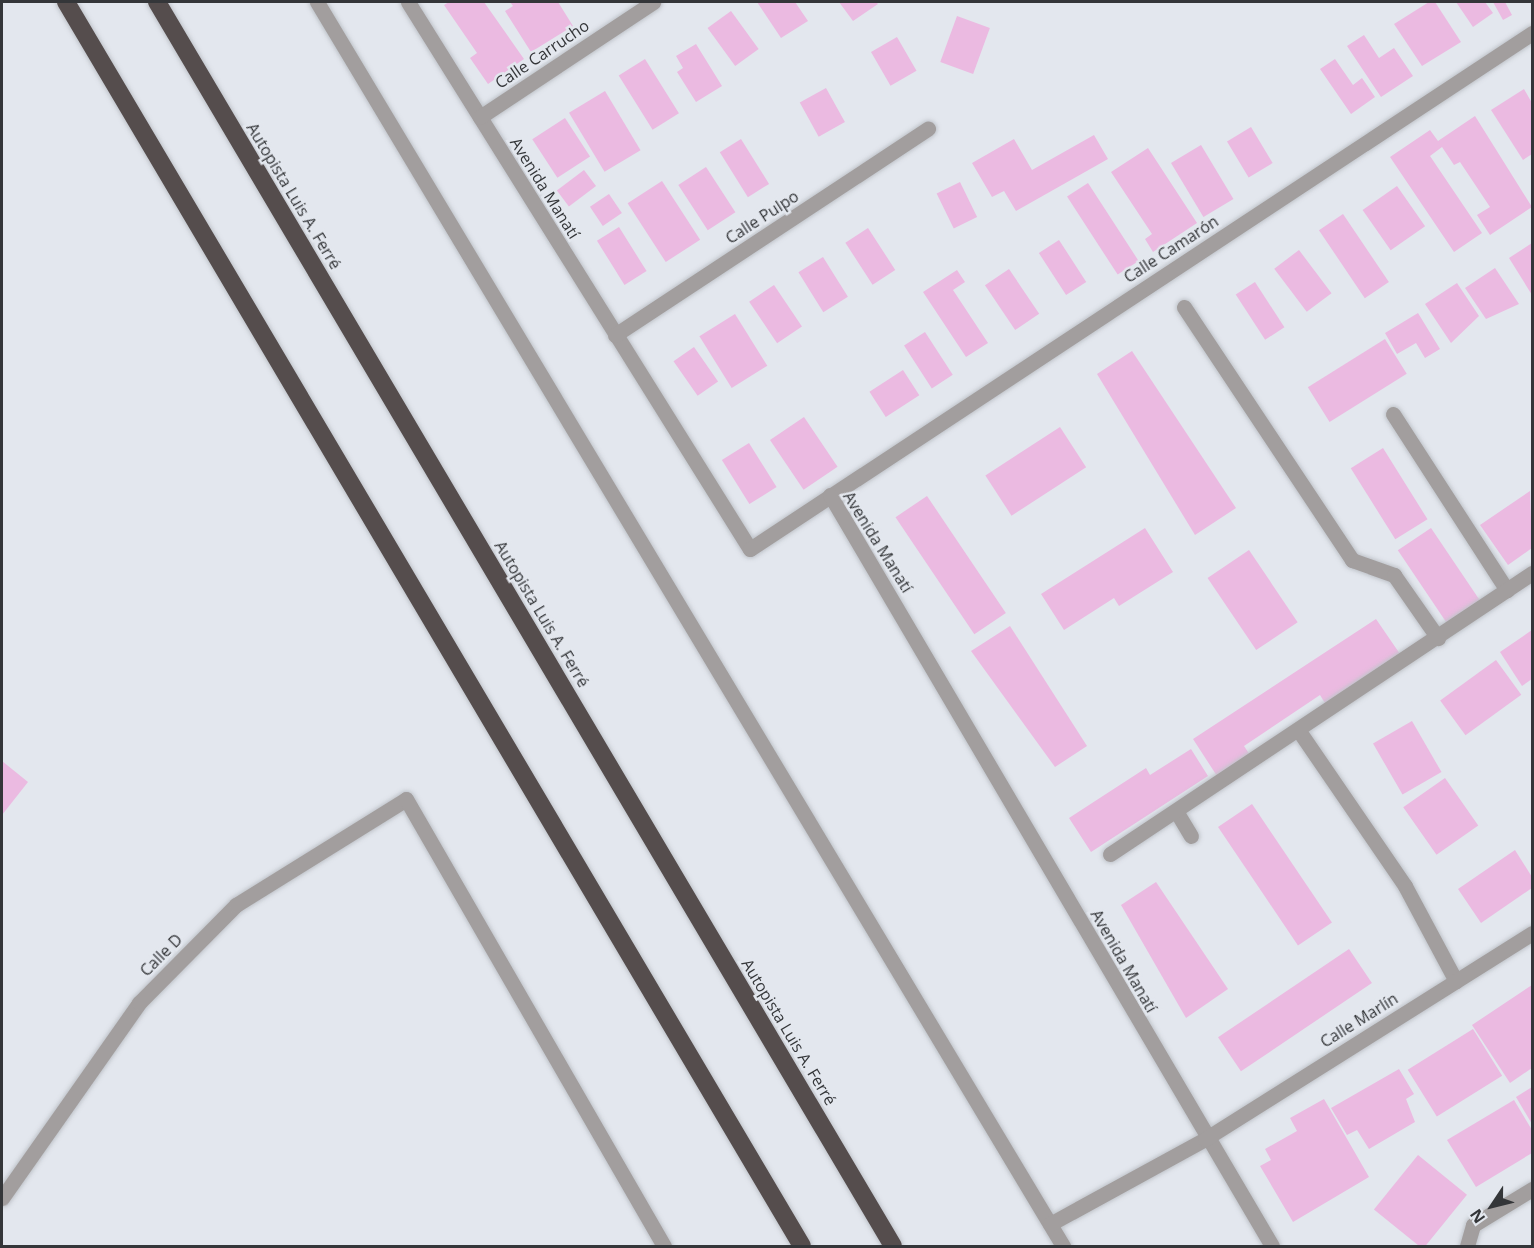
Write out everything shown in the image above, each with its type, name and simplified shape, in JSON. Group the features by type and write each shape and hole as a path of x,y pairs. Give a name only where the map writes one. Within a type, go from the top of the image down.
{"highway":[{"path":"66,2 802,1246"},
{"name":"Autopista Luis A. Ferré","path":"157,2 893,1246"}],"street":[{"path":"317,2 1063,1246"},
{"name":"Avenida Manatí","path":"408,2 750,549 830,495 1205,1138 1272,1246"},
{"name":"Calle Carrucho","path":"480,117 653,2"},
{"name":"Calle Camarón","path":"830,495 1533,33"},
{"name":"Calle Pulpo","path":"615,336 928,129"},
{"path":"1184,307 1352,560 1394,575 1438,638"},
{"path":"1393,414 1507,590"},
{"path":"1110,854 1299,731 1533,573"},
{"path":"1299,731 1405,886 1456,981"},
{"name":"Calle D","path":"2,1198 139,1003 236,905 406,799 664,1246"},
{"path":"1176,811 1191,836"},
{"name":"Calle Marlín","path":"1050,1224 1205,1138 1533,933"},
{"path":"1467,1246 1473,1225 1533,1189"}],"building":[{"path":"449,2 484,2 524,59 488,84 470,58 477,53 444,5"},
{"path":"510,2 558,2 573,26 531,52 505,11 513,6"},
{"path":"757,2 795,2 808,21 781,38"},
{"path":"839,2 876,2 878,4 853,21"},
{"path":"1429,2 1435,2 1461,42 1422,66 1394,24"},
{"path":"1456,2 1485,2 1493,13 1473,27"},
{"path":"1493,2 1505,2 1512,15 1503,20"},
{"path":"731,11 759,49 735,66 708,28"},
{"path":"957,16 990,28 973,74 940,62"},
{"path":"1364,35 1379,58 1394,48 1413,76 1381,97 1347,46"},
{"path":"897,37 916,71 891,86 871,52"},
{"path":"696,44 722,86 696,102 677,72 683,68 676,56"},
{"path":"645,59 679,113 653,130 619,75"},
{"path":"1335,59 1353,85 1362,78 1375,97 1351,114 1320,69"},
{"path":"826,88 845,122 819,137 800,103"},
{"path":"1524,89 1532,103 1532,154 1523,160 1491,110"},
{"path":"605,91 641,150 605,172 569,113"},
{"path":"1475,116 1532,207 1490,235 1477,215 1490,207 1460,162 1454,165 1442,147 1430,156 1482,233 1454,252 1390,157 1430,130 1438,141"},
{"path":"565,118 590,157 557,178 532,139"},
{"path":"1251,127 1273,163 1249,177 1227,141"},
{"path":"1094,135 1108,159 1016,211 1004,191 992,197 972,163 1014,139 1032,170"},
{"path":"741,139 769,184 748,197 720,152"},
{"path":"1201,145 1233,199 1203,217 1171,163"},
{"path":"1148,148 1197,223 1153,252 1145,239 1152,234 1111,172"},
{"path":"706,167 735,212 708,230 678,185"},
{"path":"584,170 596,186 569,206 557,190"},
{"path":"662,181 700,240 666,262 628,203"},
{"path":"960,182 977,217 954,228 937,193"},
{"path":"1088,183 1139,261 1118,275 1067,197"},
{"path":"1397,186 1425,226 1391,250 1363,210"},
{"path":"609,194 622,213 603,226 590,207"},
{"path":"1343,214 1389,282 1365,298 1319,230"},
{"path":"619,227 647,271 625,285 597,241"},
{"path":"868,228 895,270 873,285 845,243"},
{"path":"1059,240 1086,282 1066,295 1039,253"},
{"path":"1532,243 1532,295 1509,258"},
{"path":"1299,250 1331,293 1307,312 1274,269"},
{"path":"823,257 848,297 823,312 798,272"},
{"path":"1495,268 1519,304 1486,319 1465,288"},
{"path":"1009,269 1039,314 1015,330 985,285"},
{"path":"957,270 965,282 953,290 988,343 966,357 923,292"},
{"path":"1255,282 1284,327 1265,340 1236,295"},
{"path":"1457,283 1479,316 1451,343 1425,304"},
{"path":"774,285 802,326 777,343 749,302"},
{"path":"1418,313 1440,349 1425,358 1416,343 1397,354 1385,333"},
{"path":"735,314 767,366 732,388 699,336"},
{"path":"925,332 953,375 932,388 904,346"},
{"path":"1385,339 1407,374 1330,422 1308,387"},
{"path":"694,347 718,381 698,396 674,361"},
{"path":"1132,351 1236,508 1195,535 1097,374"},
{"path":"903,370 919,395 886,417 869,392"},
{"path":"804,417 838,467 804,490 770,440"},
{"path":"1060,427 1086,467 1012,516 985,475"},
{"path":"749,443 777,487 749,504 722,460"},
{"path":"1383,448 1428,519 1395,539 1351,468"},
{"path":"1530,491 1532,548 1508,565 1480,525"},
{"path":"927,496 1006,613 974,634 895,517"},
{"path":"1145,528 1173,572 1119,606 1114,598 1064,630 1041,594"},
{"path":"1431,528 1481,602 1448,624 1398,550"},
{"path":"1249,550 1298,622 1256,650 1208,578"},
{"path":"1376,619 1400,654 1325,703 1320,695 1244,746 1250,755 1217,776 1193,739"},
{"path":"1010,626 1087,746 1055,767 971,651"},
{"path":"1532,630 1532,679 1522,686 1500,652"},
{"path":"1496,660 1521,695 1465,735 1440,701"},
{"path":"1412,721 1442,772 1403,795 1373,744"},
{"path":"1191,749 1208,776 1091,852 1069,818 1146,768 1150,775"},
{"path":"2,761 28,782 2,815"},
{"path":"1445,778 1478,826 1436,855 1403,807"},
{"path":"1252,804 1332,923 1298,945 1218,827"},
{"path":"1515,850 1532,877 1532,888 1481,923 1458,889"},
{"path":"1156,882 1228,989 1186,1018 1121,905"},
{"path":"1349,949 1372,983 1241,1071 1218,1037"},
{"path":"1532,985 1532,1068 1510,1083 1472,1025"},
{"path":"1473,1029 1502,1076 1437,1116 1408,1070"},
{"path":"1399,1069 1414,1094 1406,1099 1415,1122 1369,1149 1357,1130 1347,1135 1331,1108"},
{"path":"1532,1087 1532,1124 1516,1097"},
{"path":"1324,1099 1369,1177 1293,1222 1260,1166 1271,1160 1265,1149 1297,1131 1290,1118"},
{"path":"1514,1100 1532,1130 1532,1153 1476,1187 1447,1140"},
{"path":"1418,1155 1467,1195 1425,1246 1419,1246 1374,1209"}]}
